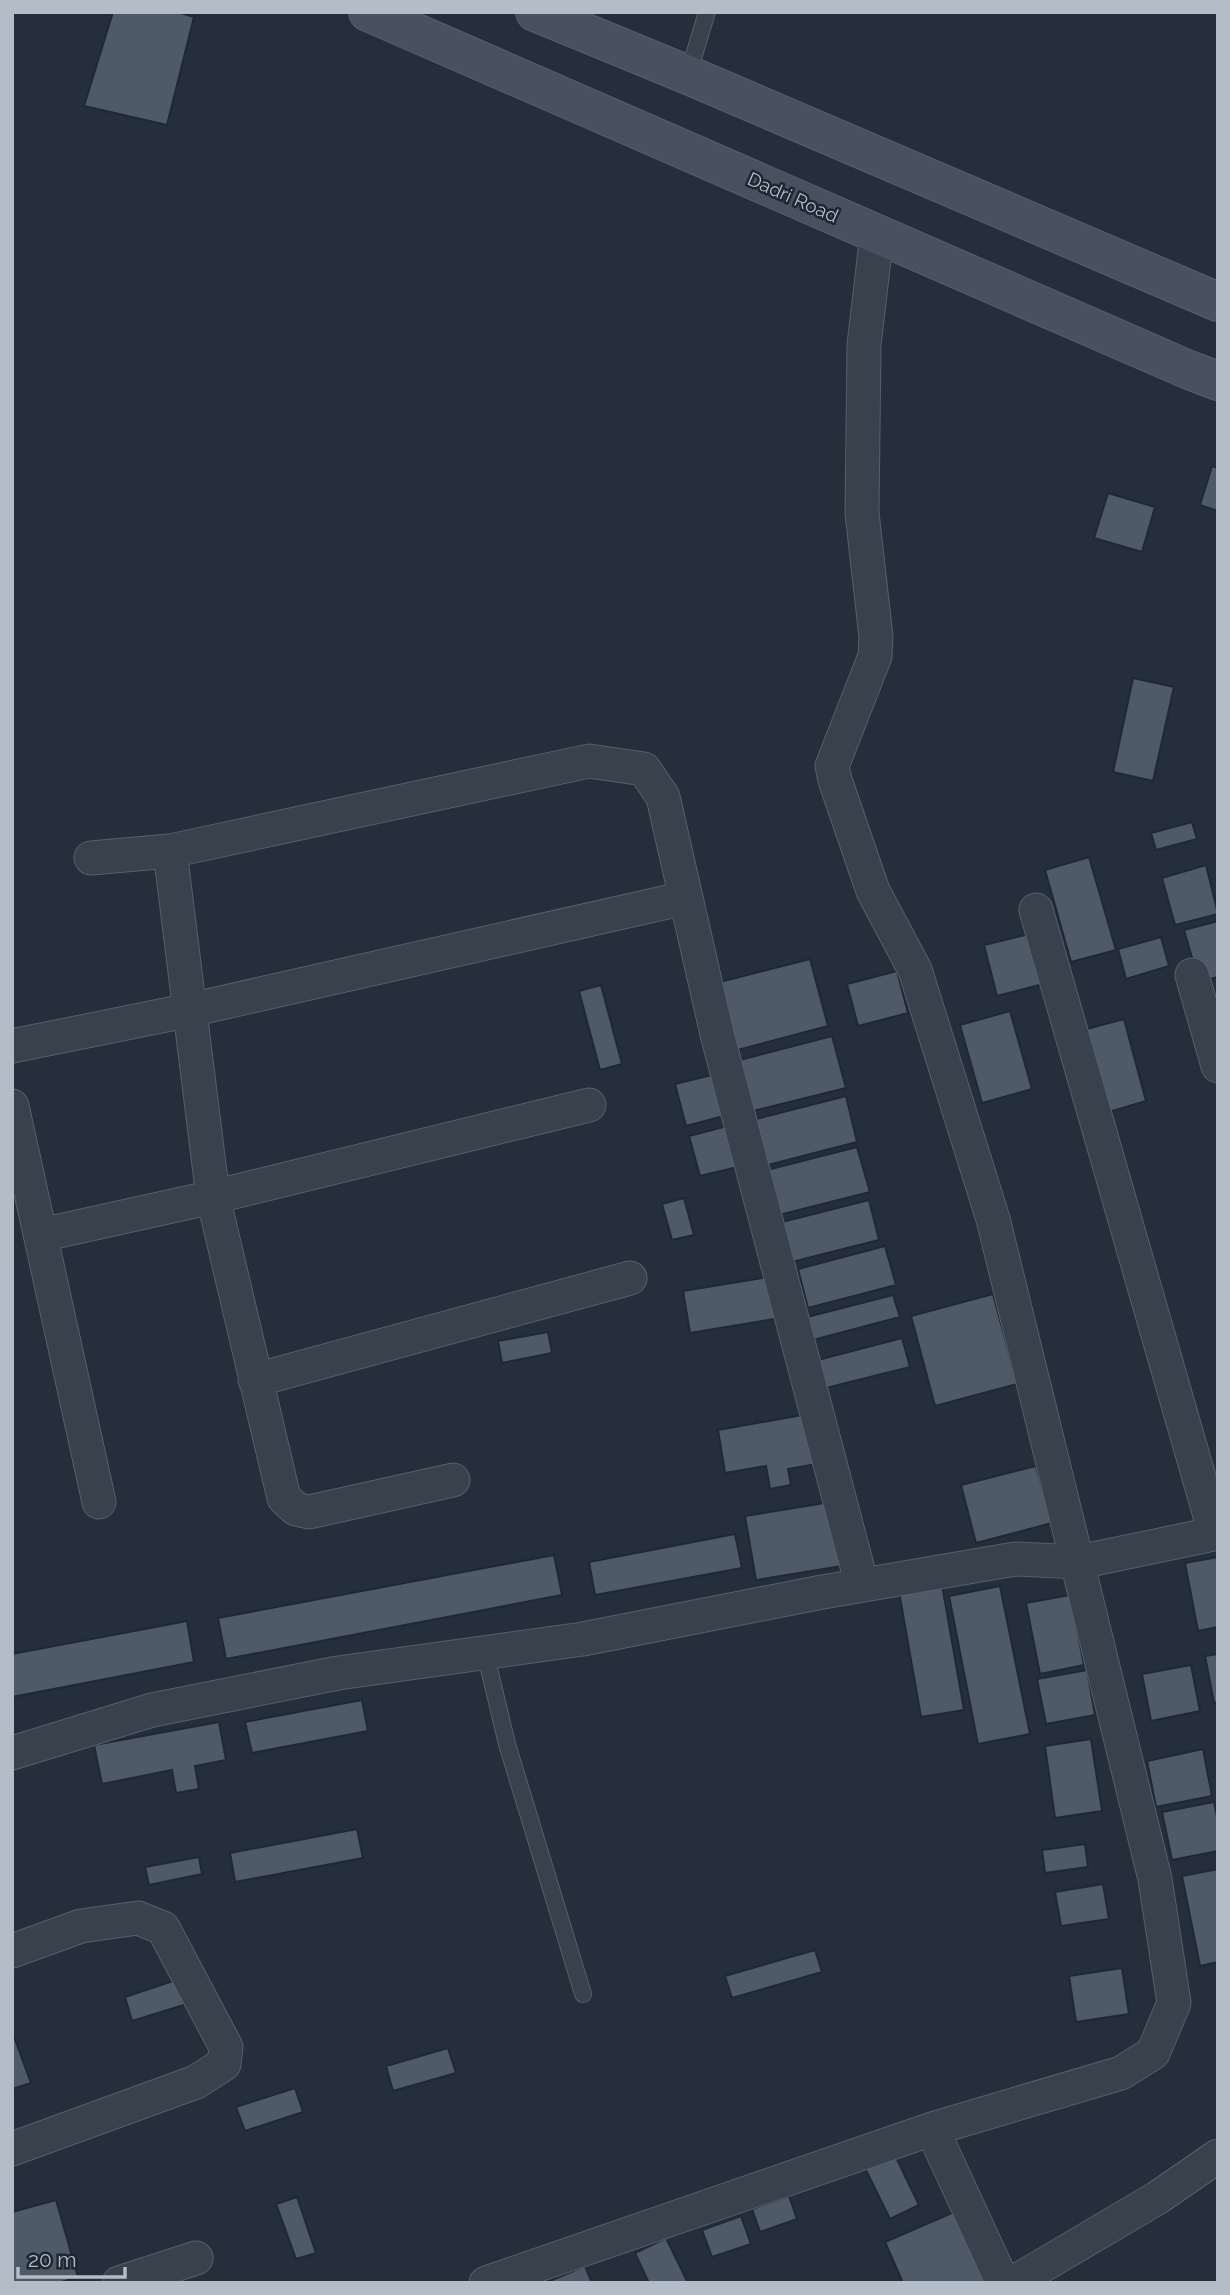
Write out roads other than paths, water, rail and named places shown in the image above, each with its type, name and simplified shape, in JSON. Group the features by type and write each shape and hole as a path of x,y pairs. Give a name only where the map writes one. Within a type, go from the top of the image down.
{"main road":[{"name":"Dadri Road","path":"368,12 1218,381"},
{"path":"535,12 1218,302"}],"street":[{"path":"486,2283 932,2129 1121,2073 1153,2053 1174,2003 1156,1879 985,1193 915,970 873,891 832,766 874,656 876,637 862,513 864,345 877,234"},
{"path":"90,858 170,851 589,761 643,769 663,797 717,1034 862,1585"},
{"path":"170,851 213,1197 284,1498 296,1509 309,1512 453,1480"},
{"path":"12,1046 190,1010 685,898"},
{"path":"12,1753 152,1710 338,1673 583,1639 862,1585 1015,1559 1079,1562 1216,1533 1036,910"},
{"path":"1192,975 1218,1066"},
{"path":"12,1105 99,1502"},
{"path":"41,1235 213,1197 589,1105"},
{"path":"255,1380 630,1278"},
{"path":"12,1951 80,1926 138,1918 163,1928 226,2047 224,2064 196,2082 12,2149"},
{"path":"932,2129 1003,2283"},
{"path":"1013,2283 1157,2198 1218,2157"},
{"path":"119,2283 196,2258"}],"lane":[{"path":"688,75 707,12"},
{"path":"485,1652 507,1744 583,1994"}]}
